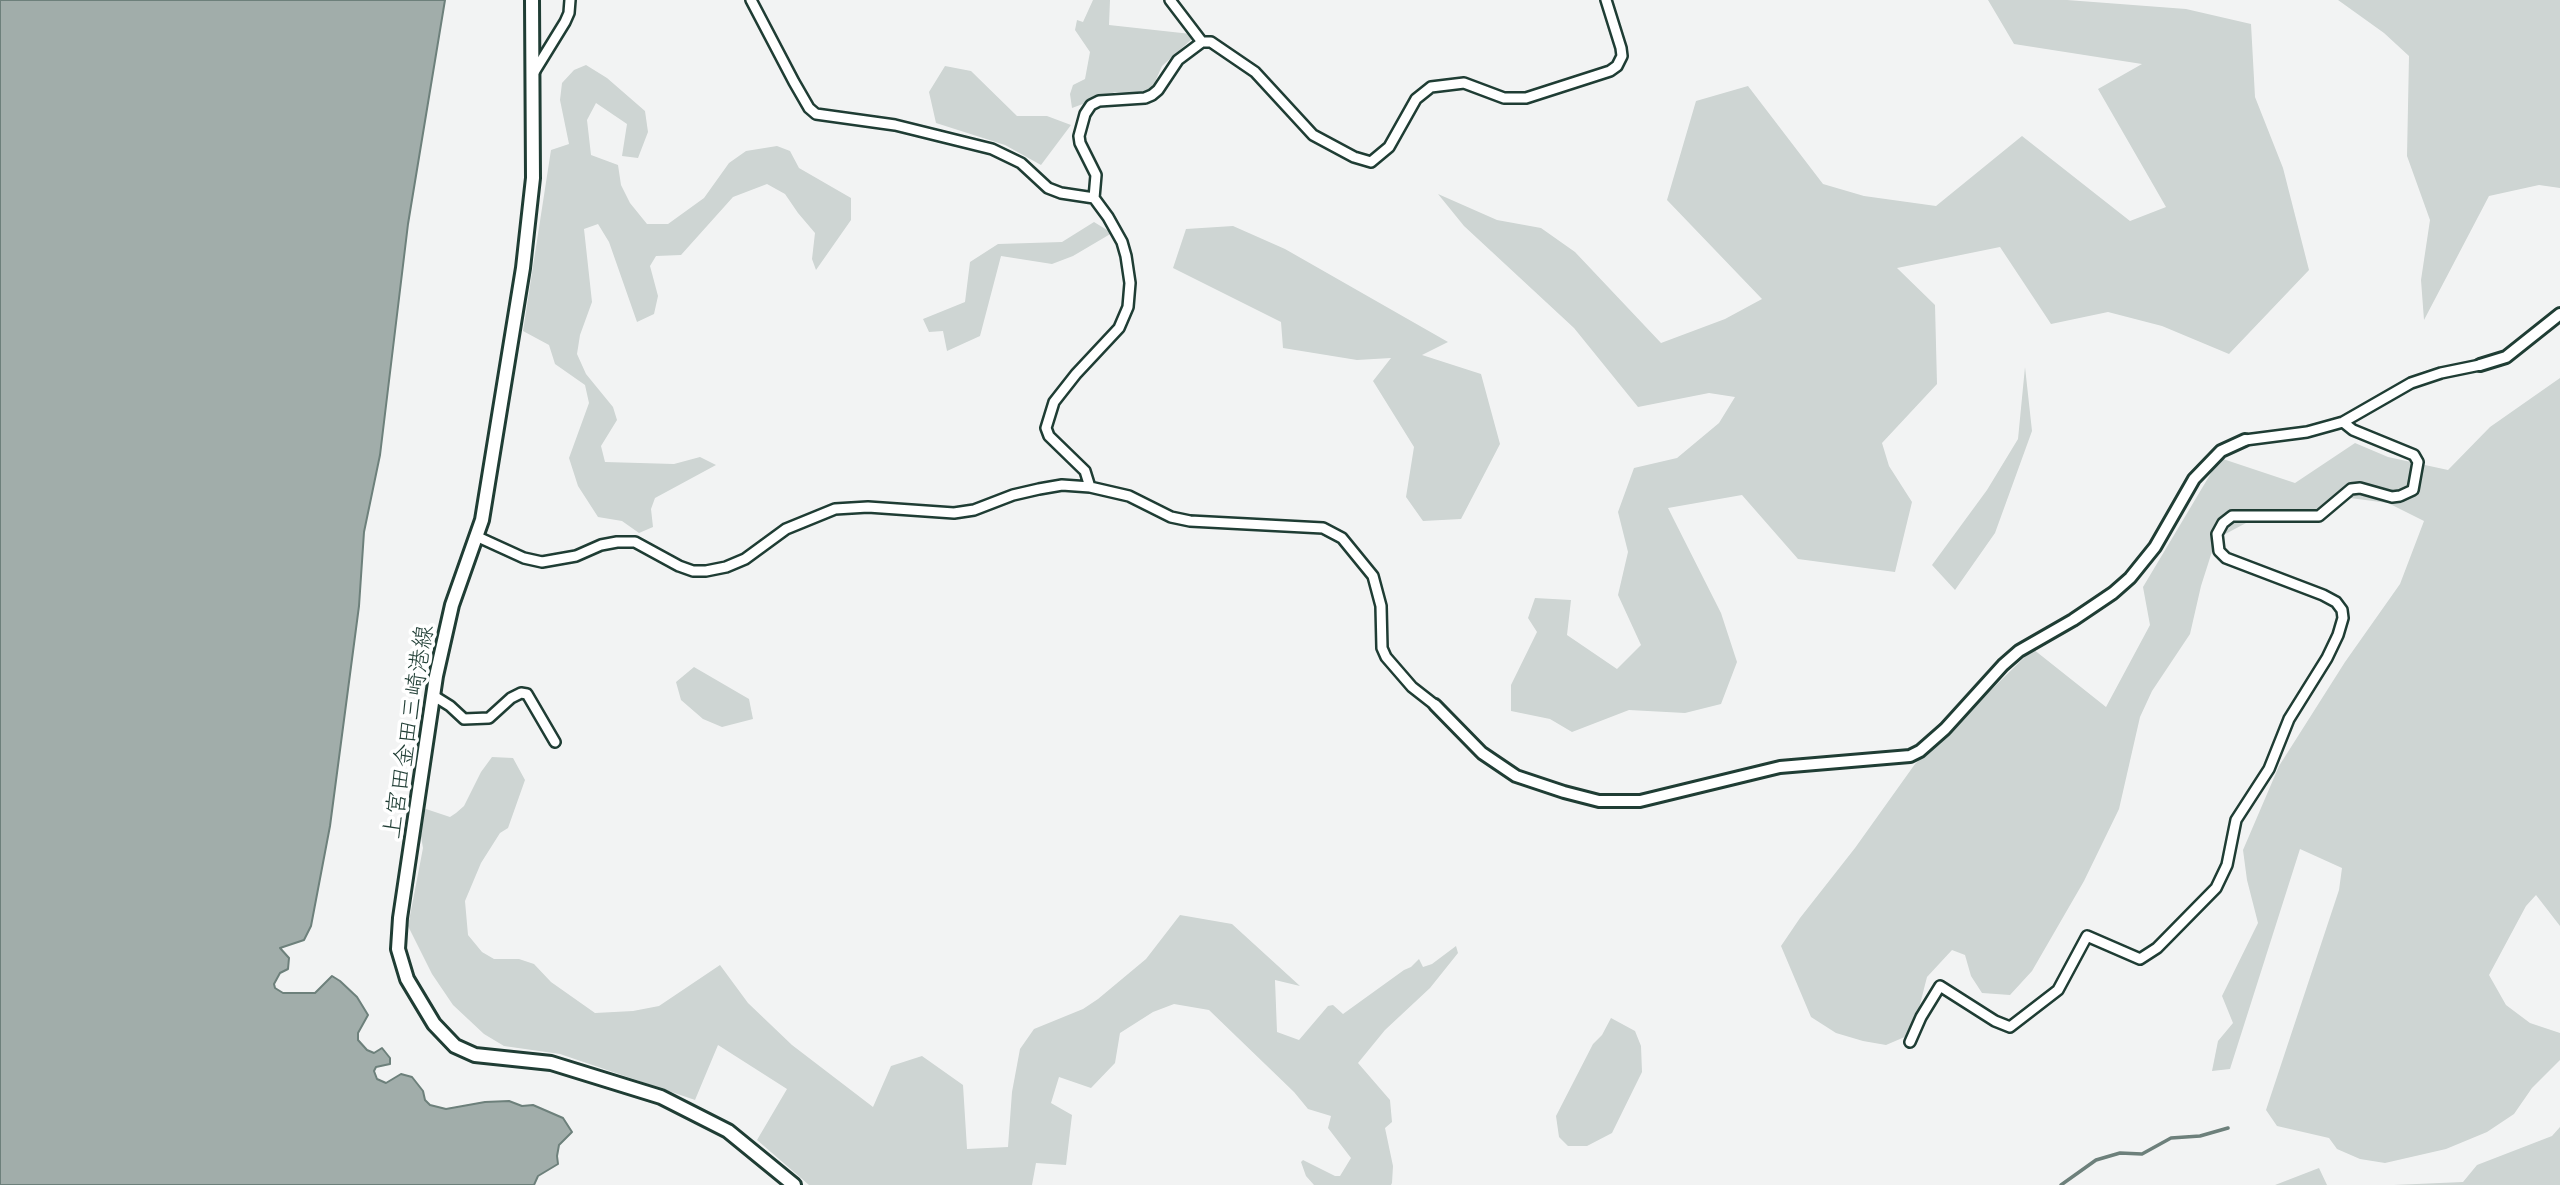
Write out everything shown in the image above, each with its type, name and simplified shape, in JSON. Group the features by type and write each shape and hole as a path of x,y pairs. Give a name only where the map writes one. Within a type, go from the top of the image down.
{"main road":[{"name":"上宮田金田三崎港線","path":"532,0 534,151 530,214 486,499 478,537 447,624 433,696 398,934 402,966 434,1024 455,1046 475,1055 551,1063 660,1097 728,1131 794,1185"}],"street":[{"path":"533,74 565,22 570,0"},
{"path":"751,0 794,82 809,108 816,114 895,125 992,149 1021,163 1048,188 1094,198"},
{"path":"1170,0 1202,42"},
{"path":"1090,487 1085,471 1049,436 1046,428 1050,411 1059,396 1119,328 1128,307 1130,283 1122,242 1094,198 1096,175 1080,144 1079,135 1085,114 1091,105 1099,100 1145,98 1152,95 1178,60 1202,42 1211,43 1255,72 1313,135 1354,157 1371,162 1389,147 1416,99 1431,87 1464,83 1504,98 1526,98 1610,71 1617,66 1622,56 1606,0"},
{"path":"478,537 524,558 542,562 576,556 601,545 635,542 678,566 693,571 706,571 745,559 786,529 835,509 868,507 954,513 974,510 1013,495 1062,485 1090,487 1129,496 1171,517 1191,521 1323,528 1342,538 1364,562 1376,583 1381,606 1382,648 1385,657 1412,687 1435,705 1494,763 1516,776 1564,792 1599,801 1640,801 1780,767 1910,757 1945,729 2019,651 2073,620 2130,578 2155,547 2182,496 2201,470 2221,451 2245,440 2307,432 2343,422 2411,383 2506,357 2560,314"},
{"path":"1910,1042 1921,1017 1940,986 1995,1021 2010,1027 2058,990 2087,936 2140,959 2157,948 2216,888 2227,865 2236,820 2269,769 2289,719 2326,658 2343,618 2342,610 2336,602 2323,595 2225,558 2219,551 2217,534 2223,523 2232,516 2319,516 2351,489 2360,488 2392,497 2413,490 2418,462 2414,455 2353,430 2343,422"},
{"path":"433,696 464,719 489,718 511,698 527,694 555,742"}],"shaded area":[{"path":"0,0 445,0 408,224 380,455 364,532 359,606 330,826 311,926 304,940 280,948 289,958 288,969 280,973 274,984 275,988 283,993 315,993 332,976 340,981 357,997 368,1015 358,1033 358,1040 374,1053 382,1048 390,1058 390,1064 376,1067 374,1071 377,1079 386,1083 401,1074 412,1077 430,1105 446,1109 509,1101 522,1106 533,1105 563,1118 572,1132 559,1145 558,1164 538,1176 534,1185 0,1185"},
{"path":"1093,0 1110,0 1109,25 1191,34 1193,38 1162,66 1149,90 1115,92 1072,108 1070,94 1073,85 1085,79 1090,52 1075,30 1077,20 1083,22"},
{"path":"1988,0 2067,0 2186,9 2251,24 2255,97 2283,168 2309,270 2229,354 2162,326 2108,312 2051,324 2000,247 1897,268 1935,305 1937,384 1882,443 1889,466 1912,502 1895,572 1798,559 1742,495 1668,508 1721,613 1737,662 1721,704 1685,713 1629,710 1572,732 1550,719 1511,711 1511,685 1537,632 1528,618 1535,598 1571,600 1567,635 1617,669 1641,645 1618,595 1628,552 1618,512 1634,468 1677,458 1719,423 1735,397 1709,393 1638,407 1574,328 1464,226 1438,194 1497,220 1541,228 1575,252 1661,343 1725,319 1762,299 1667,200 1696,101 1748,86 1823,184 1864,196 1936,206 2022,136 2130,221 2166,207 2098,89 2142,64 2014,44"},
{"path":"2338,0 2560,0 2560,188 2539,185 2489,196 2424,320 2421,280 2430,220 2407,156 2409,56 2384,33"},
{"path":"586,65 607,78 645,111 648,132 638,158 622,156 627,124 596,103 587,120 591,155 618,165 621,185 630,203 647,224 668,224 704,198 729,163 746,151 777,146 790,151 799,168 851,198 851,220 816,270 812,259 815,233 785,194 767,184 733,197 681,255 656,256 650,266 658,296 654,314 637,322 609,242 598,224 584,229 592,302 580,335 577,354 586,374 613,407 617,420 601,446 605,462 674,464 700,457 716,465 655,498 651,509 653,527 639,533 622,521 598,517 578,486 569,458 589,403 585,385 555,364 549,345 523,331 551,150 569,144 560,100 562,83 574,70"},
{"path":"945,66 971,71 1017,116 1047,116 1071,125 1041,165 1005,145 936,123 929,92"},
{"path":"1094,222 1112,233 1073,256 1052,264 1001,256 980,336 947,351 943,331 929,332 923,319 965,302 970,262 998,244 1062,242"},
{"path":"1233,226 1285,249 1448,342 1422,355 1481,374 1500,444 1461,519 1423,521 1406,497 1414,447 1373,381 1391,358 1357,360 1283,348 1281,322 1173,268 1186,229"},
{"path":"2025,367 2032,431 1995,533 1955,590 1932,565 1987,490 2018,439"},
{"path":"2560,378 2560,926 2536,895 2526,906 2489,975 2506,1005 2530,1023 2560,1033 2560,1060 2532,1088 2514,1114 2487,1132 2446,1149 2385,1163 2360,1159 2337,1149 2329,1138 2277,1126 2266,1110 2339,890 2342,868 2300,849 2230,1069 2212,1071 2218,1041 2233,1023 2222,996 2258,923 2247,880 2243,850 2279,766 2345,662 2400,584 2424,521 2388,503 2350,498 2324,520 2246,523 2216,539 2190,634 2152,691 2140,717 2119,809 2084,881 2032,971 2010,995 1982,993 1971,976 1965,955 1952,950 1927,977 1916,1020 1907,1036 1886,1045 1863,1041 1836,1033 1811,1017 1781,946 1800,918 1855,848 1915,764 2033,649 2106,707 2150,625 2143,587 2220,458 2295,483 2355,443 2388,457 2448,470 2490,427"},
{"path":"694,667 749,699 753,719 722,727 703,719 681,700 676,682"},
{"path":"492,757 513,758 525,780 508,828 500,833 481,863 465,901 468,935 482,952 494,959 519,959 534,964 551,982 595,1013 633,1011 659,1006 720,965 748,1003 792,1045 873,1107 891,1066 922,1056 963,1085 967,1149 1008,1147 1012,1092 1020,1049 1034,1029 1083,1009 1098,999 1146,959 1180,915 1232,924 1300,986 1275,980 1277,1032 1299,1040 1328,1006 1333,1005 1343,1014 1419,959 1423,967 1432,964 1456,946 1458,953 1430,988 1385,1030 1358,1063 1390,1100 1392,1122 1385,1128 1393,1166 1392,1183 1314,1185 1306,1176 1301,1162 1303,1160 1340,1176 1351,1158 1328,1128 1331,1116 1308,1109 1294,1092 1209,1010 1174,1004 1153,1012 1120,1033 1115,1063 1091,1088 1059,1077 1051,1103 1072,1115 1066,1165 1036,1163 1032,1185 809,1185 757,1140 787,1089 718,1045 695,1100 560,1054 504,1046 484,1034 453,1005 432,974 408,926 423,848 417,814 426,809 450,817 456,813 464,806 481,772"},
{"path":"1611,1018 1635,1031 1641,1046 1642,1072 1612,1133 1587,1146 1568,1146 1559,1137 1556,1116 1593,1044 1602,1035"},
{"path":"2560,1127 2560,1185 2393,1185 2463,1182 2477,1165 2552,1136"},
{"path":"2319,1168 2327,1185 2275,1185"}],"waterway":[{"path":"2061,1185 2096,1160 2120,1153 2142,1154 2171,1138 2200,1136 2228,1128"}]}
